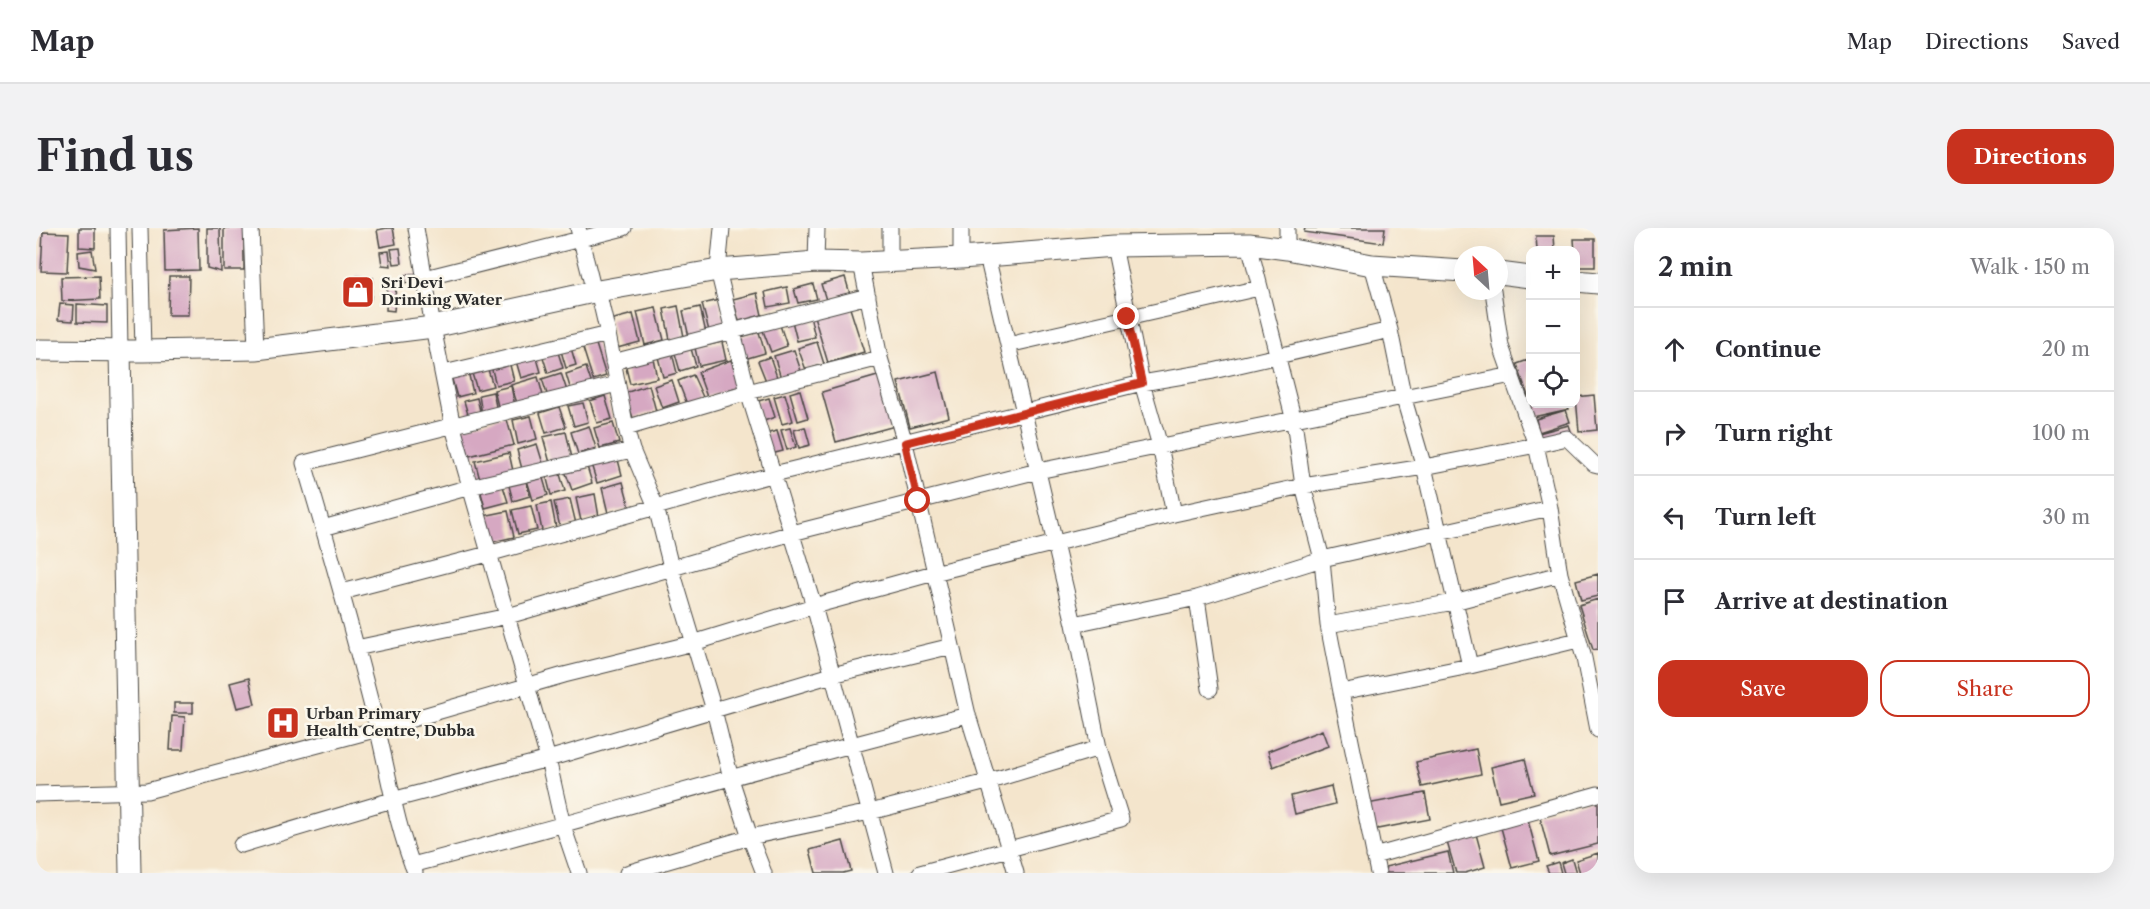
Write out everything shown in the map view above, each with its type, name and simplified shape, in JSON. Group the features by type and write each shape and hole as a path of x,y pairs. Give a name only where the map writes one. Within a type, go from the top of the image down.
{"main road":[{"path":"36,350 256,349 433,327 596,291 718,270 816,262 961,258 1114,246 1249,244 1287,238 1372,265 1454,270"},
{"path":"1508,274 1526,276"},
{"path":"1580,281 1598,283"},
{"path":"120,350 130,873"}],"street":[{"path":"118,228 120,350"},
{"path":"140,228 143,351"},
{"path":"251,228 256,349"},
{"path":"416,228 453,427 548,759 563,826 579,873"},
{"path":"425,278 580,234 624,228"},
{"path":"722,228 718,270 748,392 814,606 886,873"},
{"path":"816,262 817,228"},
{"path":"890,228 890,261"},
{"path":"961,228 961,258"},
{"path":"580,234 608,334 632,450 656,507 671,567 714,710 731,779 764,873"},
{"path":"1249,244 1294,421 1303,486 1322,559 1328,625 1378,873"},
{"path":"1114,246 1127,317 1142,383 1160,446 1174,514"},
{"path":"920,873 1121,819 1099,748 1074,624 987,256"},
{"path":"861,262 880,358 905,443 968,715 1016,873"},
{"path":"1372,265 1390,330 1404,399 1424,467 1470,666"},
{"path":"1008,345 1259,288"},
{"path":"613,362 868,296"},
{"path":"1495,300 1501,346 1536,446 1550,508 1560,574 1578,640 1591,656 1598,730"},
{"path":"342,592 488,554 774,474 1142,383 1213,371 1390,330"},
{"path":"444,373 608,334"},
{"path":"626,428 748,392 880,358"},
{"path":"356,648 508,615 792,533 1038,471 1404,399 1512,375"},
{"path":"617,384 304,463 342,592 378,729 392,800 413,869 851,744 968,715"},
{"path":"36,794 147,791 378,729 564,675 693,643 934,573 1174,514 1303,486 1424,467 1567,438 1594,464 1598,465"},
{"path":"323,528 471,487 632,450"},
{"path":"1074,624 1197,598 1322,559 1550,508"},
{"path":"1328,625 1454,602 1560,574"},
{"path":"1197,598 1210,689"},
{"path":"1341,692 1470,666 1578,640"},
{"path":"241,845 392,800 548,759 832,675 952,646"},
{"path":"627,873 750,837 870,812 987,782 1099,748"},
{"path":"1374,856 1598,794"}],"building":[{"path":"79,228 95,228 95,248 79,247"},
{"path":"198,228 199,270 165,271 164,230"},
{"path":"207,228 220,228 221,272 207,268"},
{"path":"224,228 244,228 244,270 224,270"},
{"path":"393,228 396,244 380,247 377,230"},
{"path":"1305,228 1385,228 1383,243 1304,232"},
{"path":"43,232 69,233 67,272 41,271"},
{"path":"1536,236 1554,236 1555,246 1537,246"},
{"path":"1574,239 1595,239 1595,267 1580,267 1580,246 1574,246"},
{"path":"400,248 402,263 394,264 391,249"},
{"path":"92,250 95,269 79,266 78,252"},
{"path":"389,251 391,266 382,265 380,252"},
{"path":"420,274 421,281 405,283 405,275"},
{"path":"99,276 100,299 62,301 61,277"},
{"path":"169,276 189,276 188,315 168,315"},
{"path":"357,276 373,278 371,299 354,296"},
{"path":"845,277 850,294 826,300 821,284"},
{"path":"813,284 817,299 798,303 794,289"},
{"path":"387,285 396,285 394,311 386,310"},
{"path":"787,287 790,303 768,307 765,292"},
{"path":"757,293 762,315 739,321 733,299"},
{"path":"719,300 727,331 710,335 702,304"},
{"path":"60,304 74,305 73,321 58,320"},
{"path":"77,304 107,306 107,323 77,322"},
{"path":"849,305 864,352 828,363 814,316"},
{"path":"678,306 684,337 670,340 664,309"},
{"path":"700,307 706,333 689,337 683,311"},
{"path":"656,308 664,340 645,345 637,312"},
{"path":"633,314 640,342 617,348 610,320"},
{"path":"810,316 815,337 797,341 792,321"},
{"path":"779,322 787,346 771,352 762,328"},
{"path":"759,332 765,353 741,360 735,338"},
{"path":"595,341 606,376 593,380 582,345"},
{"path":"722,342 726,360 699,366 695,348"},
{"path":"817,342 824,364 806,370 798,348"},
{"path":"690,345 696,366 680,371 674,350"},
{"path":"571,348 576,365 566,368 561,351"},
{"path":"557,349 563,368 548,373 542,354"},
{"path":"794,350 801,371 781,378 774,356"},
{"path":"672,353 677,373 663,377 658,357"},
{"path":"536,355 541,372 521,378 516,361"},
{"path":"770,357 777,377 766,381 758,361"},
{"path":"653,358 657,378 630,384 625,364"},
{"path":"731,360 740,386 707,397 698,372"},
{"path":"509,361 514,381 496,385 491,366"},
{"path":"1526,361 1526,390 1517,364"},
{"path":"487,366 493,386 477,390 471,370"},
{"path":"586,367 593,388 572,394 566,374"},
{"path":"468,371 473,393 457,397 451,376"},
{"path":"938,372 949,417 910,427 898,382"},
{"path":"561,373 568,394 549,400 542,379"},
{"path":"693,375 703,397 687,404 678,381"},
{"path":"881,375 895,426 836,442 822,392"},
{"path":"538,377 544,399 518,406 511,385"},
{"path":"672,380 679,402 662,408 654,386"},
{"path":"649,385 656,411 633,418 625,393"},
{"path":"511,386 515,406 499,410 494,390"},
{"path":"800,390 808,418 798,421 790,393"},
{"path":"493,392 497,411 482,414 479,395"},
{"path":"785,394 793,421 782,424 774,397"},
{"path":"1594,395 1597,430 1579,432 1577,408 1580,408 1580,397"},
{"path":"605,396 612,419 597,423 590,401"},
{"path":"477,398 481,415 469,418 464,401"},
{"path":"769,398 775,417 761,422 755,402"},
{"path":"583,403 588,422 574,426 568,406"},
{"path":"559,407 566,427 546,433 540,413"},
{"path":"1531,408 1569,409 1533,417"},
{"path":"1566,410 1570,422 1539,432 1536,419"},
{"path":"506,416 514,445 469,456 461,428"},
{"path":"531,416 537,439 518,444 513,420"},
{"path":"613,423 619,443 600,448 594,428"},
{"path":"1569,425 1572,434 1541,442 1539,433"},
{"path":"589,426 596,448 578,454 571,432"},
{"path":"805,427 810,445 799,448 794,430"},
{"path":"790,428 796,447 787,450 781,430"},
{"path":"777,431 783,451 771,454 765,434"},
{"path":"566,432 572,458 550,463 543,437"},
{"path":"537,444 544,467 523,473 517,450"},
{"path":"509,453 513,471 480,480 475,461"},
{"path":"617,456 622,475 597,483 591,464"},
{"path":"586,463 592,483 572,490 565,471"},
{"path":"559,471 565,491 551,495 546,475"},
{"path":"542,475 548,495 533,500 527,480"},
{"path":"525,478 530,496 513,501 508,482"},
{"path":"623,482 630,508 608,513 602,488"},
{"path":"502,483 508,502 485,508 480,489"},
{"path":"595,494 599,517 581,521 576,498"},
{"path":"570,499 576,524 560,527 554,502"},
{"path":"551,502 556,528 542,531 537,505"},
{"path":"531,506 537,530 518,534 512,510"},
{"path":"508,511 514,537 488,543 483,516"},
{"path":"1598,574 1598,596 1581,600 1576,580"},
{"path":"1598,599 1598,649 1593,650 1579,605"},
{"path":"249,678 255,704 237,708 230,683"},
{"path":"174,703 193,703 193,713 174,713"},
{"path":"172,716 185,717 183,750 170,750"},
{"path":"1322,730 1328,746 1273,767 1268,751"},
{"path":"1476,749 1481,774 1422,787 1416,762"},
{"path":"1525,759 1534,793 1499,801 1491,767"},
{"path":"1331,786 1335,804 1295,814 1291,796"},
{"path":"1425,793 1430,819 1372,830 1367,804"},
{"path":"1598,798 1598,844 1550,856 1539,814"},
{"path":"1527,817 1539,861 1512,868 1500,824"},
{"path":"1476,834 1485,867 1465,873 1456,873 1447,842"},
{"path":"843,841 851,871 816,873 810,850"},
{"path":"1448,852 1453,873 1387,873 1385,867"},
{"path":"1598,853 1598,873 1580,873 1576,860"},
{"path":"1572,859 1576,873 1564,873 1561,863"},
{"path":"1558,862 1561,873 1549,873 1546,866"}],"place":[{"name":"Sri Devi Drinking Water","path":"358,292"},
{"name":"Urban Primary Health Centre, Dubba","path":"283,723"}],"route":[{"path":"918,501 905,443 1142,383 1127,317"}]}
